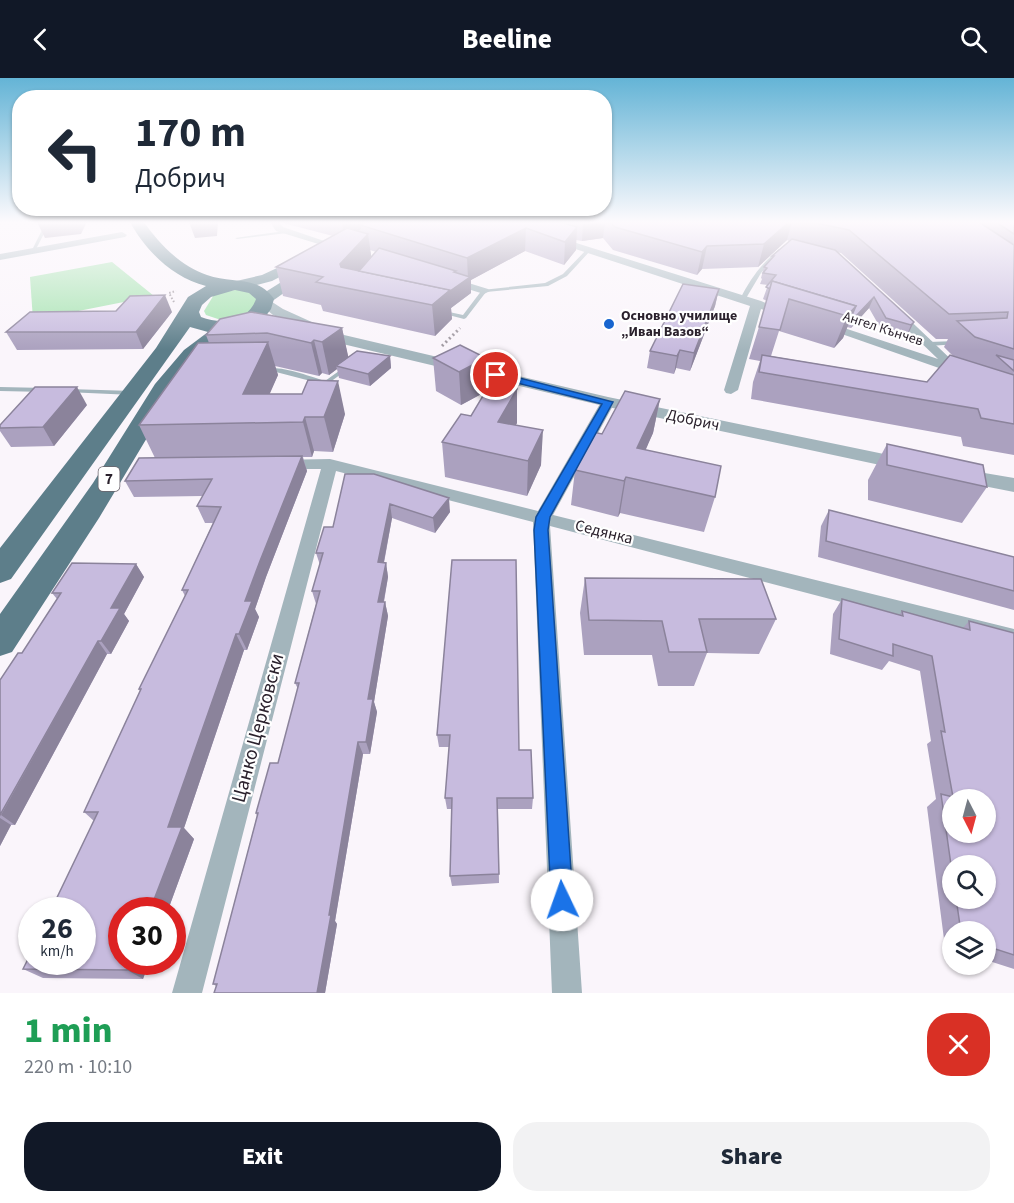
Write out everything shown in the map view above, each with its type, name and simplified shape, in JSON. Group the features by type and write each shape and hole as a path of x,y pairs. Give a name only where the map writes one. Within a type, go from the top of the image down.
{"main road":[{"path":"180,265 195,277 255,288 264,294 266,300 309,265"},
{"path":"233,285 274,275 295,265"},
{"name":"7","path":"3,563 133,393 185,303 205,293 233,285"},
{"name":"7","path":"0,642 129,467 177,368 195,347 232,326 255,317 266,300"},
{"path":"185,303 193,321 199,324 232,326"},
{"path":"129,467 213,350 232,340 255,333 312,333"}],"street":[{"name":"Ангел Кънчев","path":"634,265 975,375"},
{"path":"442,278 484,291"},
{"path":"881,298 956,369"},
{"name":"Добрич","path":"266,300 288,317 370,349 429,359 608,402 1014,485"},
{"path":"731,390 757,303"},
{"name":"Добрич","path":"232,326 268,327 338,338"},
{"path":"567,993 542,542 543,517 608,402"},
{"name":"Седянка","path":"268,464 330,464 1014,638"},
{"name":"Цанко Церковски","path":"187,993 330,464"}],"lane":[{"path":"430,310 464,317 484,291 546,285 565,275 574,265"},
{"path":"743,299 753,277 763,265"},
{"path":"929,344 969,342"},
{"path":"254,371 276,370 326,383 350,364"},
{"path":"0,389 133,393"}],"path":[{"path":"429,359 465,324 464,317"}],"green space":[{"path":"97,265 115,265 154,296 33,320 30,277"},
{"path":"242,289 255,293 259,300 253,313 224,321 206,315 204,311 215,293"}],"building":[{"path":"280,265 340,265 341,267 450,290 432,305 316,282 323,277 276,267"},
{"path":"364,265 435,265 470,277 450,291 359,271"},
{"path":"766,265 851,265 914,322 911,325 886,318 874,297 856,316 852,315 856,306 772,281 770,289 766,287 776,275 763,273 767,268 764,267"},
{"path":"890,265 1014,265 1014,349 975,337 957,321 1007,318 1008,312 949,314"},
{"path":"772,281 856,306 847,316 789,299 780,330 759,327"},
{"path":"683,284 719,289 694,353 680,350 677,356 650,351"},
{"path":"165,295 136,332 6,332 30,312 116,311 130,296"},
{"path":"251,312 342,328 322,342 314,340 311,343 267,333 206,335 220,319"},
{"path":"268,342 243,394 302,394 308,380 338,381 324,417 305,417 303,422 139,425 198,343"},
{"path":"460,345 486,358 459,372 433,358"},
{"path":"357,351 390,356 368,374 336,366"},
{"path":"762,355 927,382 950,355 1014,375 1014,424 981,418 978,409 759,372"},
{"path":"996,355 1014,360 1014,371"},
{"path":"490,384 517,389 498,422 543,430 528,461 442,442 461,414 471,416"},
{"path":"35,387 77,387 43,427 0,428 0,425"},
{"path":"625,391 660,399 637,448 721,466 715,497 626,477 624,481 575,470 593,432 602,434"},
{"path":"887,444 983,465 987,487 887,465"},
{"path":"302,456 245,601 252,601 239,634 236,634 168,827 182,827 155,897 108,897 108,970 96,970 96,897 57,897 98,812 84,812 141,689 139,689 188,590 182,590 221,507 197,506 212,479 125,481 139,458"},
{"path":"345,474 374,474 449,498 433,518 390,504 378,562 386,563 378,602 385,602 368,699 373,699 366,742 358,742 317,993 214,993 217,984 213,984 258,813 256,813 270,763 278,763 299,683 295,683 320,591 312,591 323,553 316,553 324,527 333,527"},
{"path":"829,510 1014,557 1014,591 826,541"},
{"path":"452,560 516,560 519,750 531,750 533,798 497,798 499,874 450,876 452,798 445,798 450,735 437,735"},
{"path":"72,563 136,564 111,608 120,608 101,641 98,641 0,815 0,680 18,653 22,653 61,593 52,593"},
{"path":"585,578 761,579 776,619 699,619 707,652 669,652 662,621 589,620"},
{"path":"842,599 903,616 902,611 970,630 969,621 1014,633 1014,955 996,949 996,921 959,921 958,909 996,909 996,855 950,855 948,843 996,843 996,789 952,789 941,731 945,732 932,656 893,644 893,656 839,639"}],"place":[{"name":"Основно училище „Иван Вазов“","path":"609,324"}],"route":[{"path":"496,375 608,402 543,517 541,530 562,900"}]}
